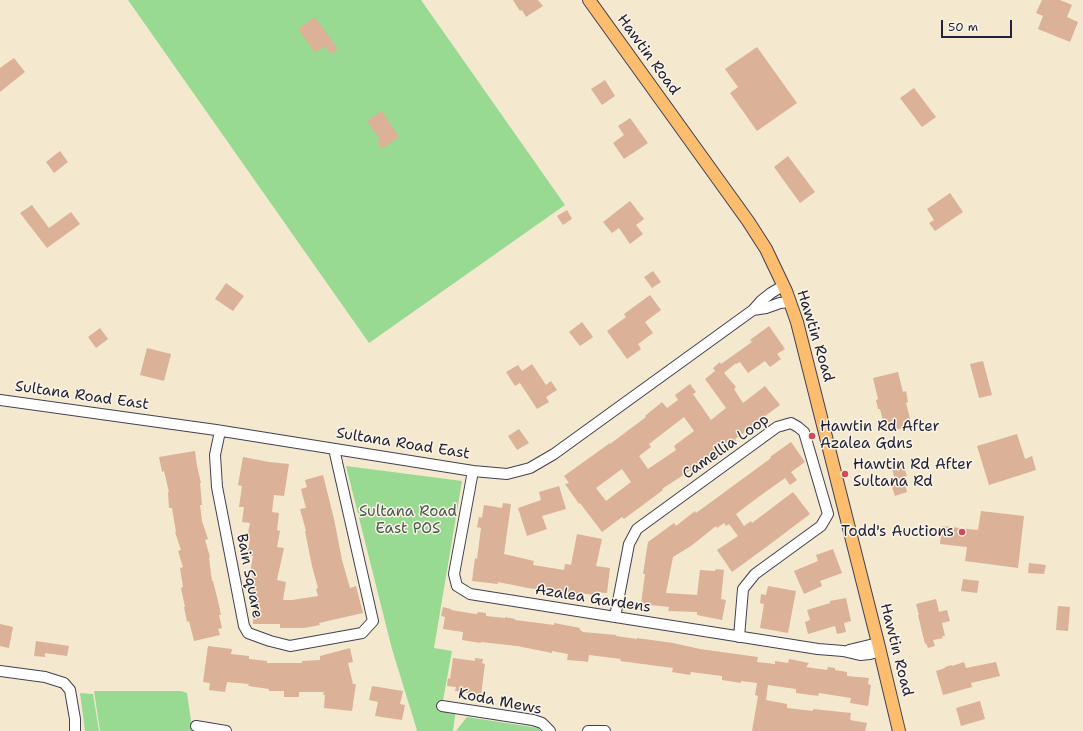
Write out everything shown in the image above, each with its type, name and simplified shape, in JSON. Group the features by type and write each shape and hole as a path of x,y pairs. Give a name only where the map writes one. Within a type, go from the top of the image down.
{"main road":[{"name":"Hawtin Road","path":"589,0 748,221 766,249 790,302 797,322 900,731"}],"street":[{"name":"Sultana Road East","path":"0,400 220,431 473,471 507,474 530,468 548,458 753,310 771,293 783,286"},
{"name":"Sultana Road East","path":"753,310 790,302"},
{"name":"Camellia Loop","path":"615,617 629,544 637,529 777,427 791,424 804,432 828,514 821,526 755,574 743,589 739,637"},
{"name":"Bain Square","path":"220,431 215,455 217,487 244,626 248,633 290,646 362,633 373,621 334,449"},
{"name":"Azalea Gardens","path":"473,471 454,574 457,586 470,594 739,637 818,649 843,651 860,655 870,654 879,647"},
{"path":"0,671 45,677 64,683 70,690 75,719 75,731"},
{"name":"Koda Mews","path":"442,706 533,720 542,723 550,731"},
{"path":"196,726 226,731"},
{"path":"588,731 605,731"}],"green space":[{"path":"128,0 421,0 565,205 369,343"},
{"name":"Sultana Road East POS","path":"346,466 462,481 434,648 452,651 442,706 456,708 453,731 417,731 392,649"},
{"path":"94,691 181,691 187,693 192,728 226,731 100,731"},
{"path":"80,693 93,694 99,731 85,731"},
{"path":"467,717 539,728 540,731 456,731"}],"building":[{"path":"513,0 538,0 543,6 526,17"},
{"path":"1042,0 1060,0 1072,5 1067,17 1078,22 1070,42 1038,29 1043,16 1036,13"},
{"path":"315,17 338,49 330,54 325,46 315,53 298,29"},
{"path":"757,47 797,103 757,131 730,93 738,87 725,69"},
{"path":"14,58 25,72 0,92 0,68"},
{"path":"605,80 615,96 602,105 591,89"},
{"path":"914,88 936,117 922,127 900,98"},
{"path":"382,111 399,137 381,149 377,142 380,140 367,121"},
{"path":"630,118 648,143 624,159 613,143 624,135 618,126"},
{"path":"60,151 68,162 54,173 46,162"},
{"path":"788,156 815,192 800,203 774,167"},
{"path":"950,193 963,212 935,231 929,223 934,220 927,209"},
{"path":"630,201 644,219 636,225 643,234 630,244 619,228 612,233 603,222"},
{"path":"32,205 49,228 71,212 80,224 47,248 20,213"},
{"path":"567,210 572,219 563,225 557,216"},
{"path":"653,271 661,282 652,288 644,277"},
{"path":"226,283 244,296 233,311 215,299"},
{"path":"650,295 661,310 645,322 653,333 638,344 641,349 627,359 607,331 626,317 624,314"},
{"path":"582,322 593,337 580,346 569,332"},
{"path":"769,326 785,349 777,354 781,359 770,367 765,361 748,373 740,362 736,363 724,373 736,387 734,389 743,403 765,386 780,405 735,439 736,441 728,447 726,443 699,464 701,467 693,473 691,470 662,489 663,490 624,519 622,517 602,532 565,484 569,483 564,476 646,417 645,416 662,402 667,408 678,400 675,395 690,384 696,392 693,394 711,420 726,408 705,379 715,371 713,368 752,342 750,340","holes":["684,417 694,431 674,446 676,450 648,469 639,456 651,447 649,444","622,469 631,482 606,501 596,488"]},
{"path":"100,328 108,339 96,348 88,337"},
{"path":"147,348 171,354 164,381 140,375"},
{"path":"983,361 992,395 979,398 970,364"},
{"path":"532,364 546,385 551,381 557,390 546,397 549,402 537,409 520,383 515,386 506,372 518,365 522,371"},
{"path":"898,372 903,392 906,391 908,402 906,403 912,426 886,432 880,409 878,409 876,400 878,399 873,378"},
{"path":"519,429 529,443 517,450 508,436"},
{"path":"1017,434 1025,459 1032,456 1036,470 989,485 977,446"},
{"path":"791,442 805,462 791,472 797,480 790,485 785,478 736,514 744,526 751,521 752,523 793,492 810,514 732,572 717,550 738,536 729,524 726,526 724,523 717,528 716,526 691,546 673,557 666,593 697,595 700,570 724,570 721,599 726,600 722,620 697,615 697,612 668,611 669,607 641,604 645,574 643,574 648,542 674,523 676,526 695,511 696,513"},
{"path":"195,451 201,483 202,505 200,505 202,521 208,539 205,540 210,557 212,581 221,615 219,615 222,628 218,629 220,635 194,641 189,621 187,622 181,588 183,587 180,568 183,567 178,551 181,550 175,532 172,508 169,508 169,492 164,471 162,472 159,457"},
{"path":"243,457 289,464 284,496 274,495 272,512 279,513 277,530 280,531 277,547 284,548 277,580 286,582 283,600 318,596 316,589 318,588 300,509 306,508 301,489 307,487 305,480 323,475 342,560 350,588 356,586 363,613 304,628 280,628 280,624 253,624 254,591 250,590 253,573 250,572 253,556 247,555 250,539 247,538 250,523 242,522 244,507 239,507 242,486 238,485"},
{"path":"902,462 907,476 903,477 907,492 895,496 890,481 895,480 891,465"},
{"path":"559,486 566,509 542,516 547,529 527,536 518,508 541,500 539,492"},
{"path":"503,503 511,504 504,554 534,561 533,565 564,570 565,564 571,565 577,534 602,539 596,566 610,568 607,593 595,592 594,595 580,593 580,595 528,588 498,582 498,584 472,581 475,558 477,559 481,528 477,527 479,517 482,518 484,505 502,508"},
{"path":"981,511 1024,516 1018,568 965,561 967,547 940,544 942,526 978,530"},
{"path":"833,549 842,573 820,581 822,586 804,594 794,571 818,561 816,555"},
{"path":"1029,563 1046,565 1044,574 1028,573"},
{"path":"963,579 979,581 977,593 961,591"},
{"path":"768,586 796,591 788,633 760,628 764,604 760,603 761,594 766,595"},
{"path":"846,598 851,621 844,623 846,632 837,634 835,626 808,634 805,622 810,620 807,610 830,603 830,601"},
{"path":"936,599 939,612 947,610 950,621 942,623 945,636 942,636 943,638 933,640 935,646 928,648 926,643 925,644 916,604"},
{"path":"1058,606 1070,607 1068,631 1056,630"},
{"path":"443,607 469,613 486,613 486,616 505,617 515,620 554,625 554,623 580,628 583,632 673,643 700,649 758,657 757,662 775,664 775,661 788,663 789,659 809,663 806,667 827,670 828,667 835,668 835,670 847,672 847,676 869,678 868,684 871,685 868,706 850,703 851,698 819,693 818,696 796,693 796,689 768,685 766,700 787,704 787,708 851,713 850,720 867,723 865,731 752,731 758,696 755,695 757,683 741,681 741,683 722,680 722,676 691,672 690,675 672,672 673,668 589,655 588,662 567,660 568,654 552,651 552,653 517,646 462,640 463,632 443,629 445,617 441,616"},
{"path":"0,624 13,627 9,648 0,646"},
{"path":"36,641 69,646 67,656 45,653 45,657 34,656"},
{"path":"208,646 232,649 231,654 249,656 249,659 267,661 267,663 302,663 302,661 320,660 320,656 350,648 353,662 348,663 353,684 356,684 352,711 324,708 324,692 299,692 299,697 284,697 284,691 269,691 269,689 248,686 249,684 227,682 225,692 209,690 210,683 203,682"},
{"path":"453,658 475,661 475,658 483,659 482,663 485,664 481,695 455,691 456,687 447,686 448,678 450,679"},
{"path":"964,662 966,668 996,662 1000,676 971,683 972,687 943,695 936,671"},
{"path":"372,686 403,691 400,704 405,705 402,720 375,716 378,702 369,700"},
{"path":"980,701 985,719 961,726 956,708"}],"place":[{"name":"Hawtin Rd After Azalea Gdns","path":"812,436"},
{"name":"Hawtin Rd After Sultana Rd","path":"845,474"},
{"name":"Todd's Auctions","path":"962,532"}]}
